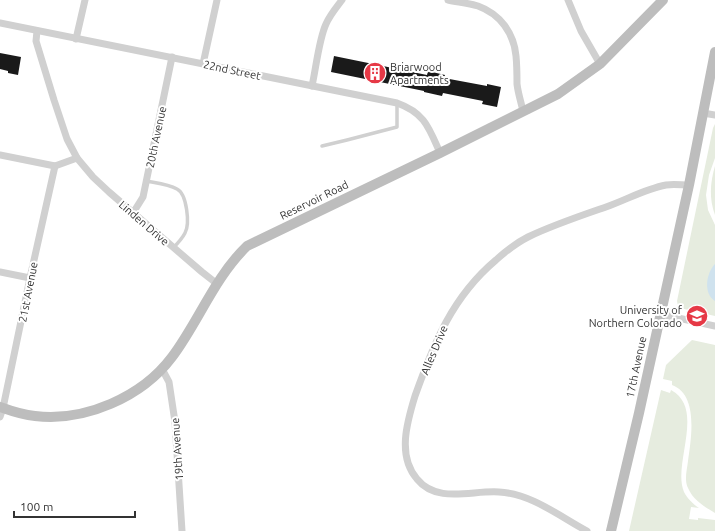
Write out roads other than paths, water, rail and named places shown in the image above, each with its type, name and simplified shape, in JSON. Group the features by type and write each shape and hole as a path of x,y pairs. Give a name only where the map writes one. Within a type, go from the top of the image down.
{"street":[{"path":"76,39 85,0"},
{"path":"203,64 217,0"},
{"path":"312,86 325,25 332,12 342,0"},
{"path":"448,0 478,6 496,16 506,26 513,39 518,86 523,111"},
{"path":"568,0 581,31 600,64"},
{"name":"Reservoir Road","path":"1,411 36,416 66,416 83,414 98,409 133,392 162,369 173,356 216,283 230,264 247,246 558,94 600,64 663,0"},
{"name":"22nd Street","path":"0,23 397,103 408,107 421,116 440,153"},
{"path":"0,155 55,166 77,158 67,139 54,100 36,41 37,31"},
{"name":"17th Avenue","path":"611,531 639,413 689,185 715,52"},
{"name":"20th Avenue","path":"133,213 143,197 172,58"},
{"path":"703,114 715,115"},
{"name":"Linden Drive","path":"77,158 98,182 173,248 216,283"},
{"name":"21st Avenue","path":"1,411 55,166"},
{"name":"Alles Drive","path":"587,531 533,501 514,494 499,492 450,494 437,492 424,486 416,479 409,466 405,452 406,430 411,409 425,368 440,332 457,303 471,284 512,246 522,240 564,222 641,193 667,185 689,185"},
{"path":"0,272 30,278"},
{"path":"660,314 715,326"},
{"name":"19th Avenue","path":"162,369 169,382 175,422 182,531"}],"lane":[{"path":"322,146 396,127 397,103"},
{"path":"146,181 178,189 183,194 186,207 187,228 185,234 173,248"}],"water":[{"path":"715,264 715,301 709,294 707,283 712,268"}],"place":[{"name":"Briarwood Apartments","path":"375,73"},
{"name":"University of Northern Colorado","path":"697,316"}]}
